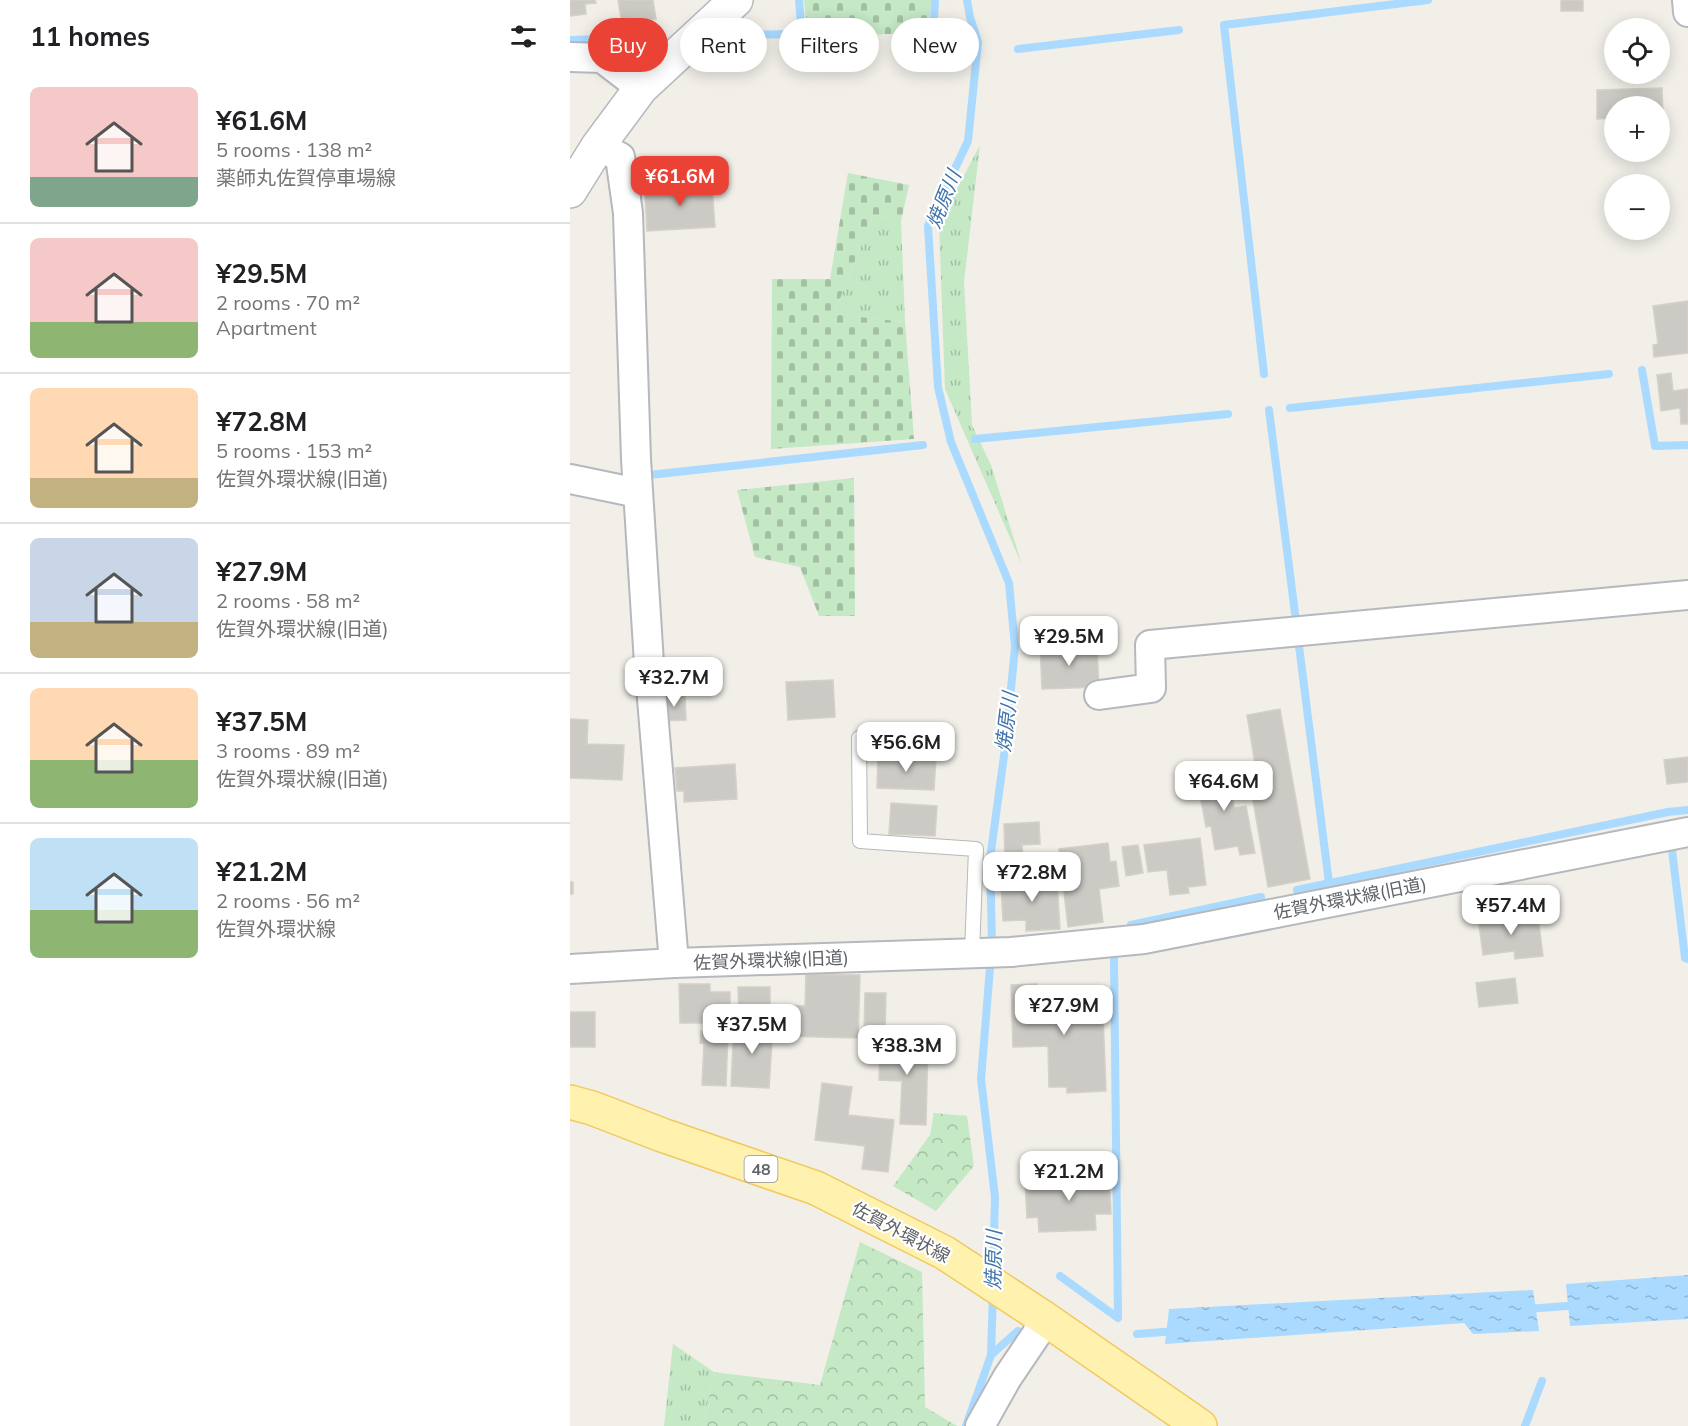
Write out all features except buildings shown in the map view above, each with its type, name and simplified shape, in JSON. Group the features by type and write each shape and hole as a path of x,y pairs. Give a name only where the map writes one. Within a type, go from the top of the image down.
{"main road":[{"path":"570,191 598,146 642,88 736,0"},
{"name":"佐賀外環状線","path":"570,1102 816,1188 945,1253 1200,1426"}],"street":[{"path":"1687,0 1688,12"},
{"path":"570,57 602,58 642,88"},
{"path":"598,146 620,157 628,213 638,493 649,663 674,963"},
{"path":"570,479 638,493"},
{"path":"1099,695 1151,688 1150,645 1688,595"},
{"name":"佐賀外環状線(旧道)","path":"570,969 674,963 1011,952 1144,939 1688,832"},
{"path":"980,1426 1044,1318"}],"lane":[{"path":"859,738 860,841 976,849 972,953"}],"green space":[{"path":"804,0 931,0 929,18 891,18 891,34 879,34 879,18 806,18"},
{"path":"980,145 964,282 972,425 991,465 1022,565 945,389 939,223"},
{"path":"848,173 909,185 901,221 873,215 834,314 905,322 914,439 771,449 772,279 830,279"},
{"path":"873,215 901,221 905,322 834,314"},
{"path":"854,478 855,616 819,616 800,567 755,557 737,490"},
{"path":"934,1113 967,1116 974,1166 936,1211 893,1186 930,1135"},
{"path":"860,1242 922,1272 925,1407 957,1426 703,1426 714,1372 820,1385"},
{"path":"673,1344 714,1372 703,1426 664,1426"}],"water":[{"path":"1688,1275 1688,1319 1570,1326 1566,1284"},
{"path":"1533,1290 1539,1331 1473,1334 1464,1323 1165,1344 1169,1309"}],"waterway":[{"path":"767,35 802,34 799,0"},
{"path":"934,18 935,0"},
{"name":"焼原川","path":"967,0 978,42 968,141 928,226 938,387 951,442 1009,583 1015,647 1006,741 990,859 992,943 981,1079 995,1197 993,1274"},
{"path":"1264,374 1224,25 1428,0"},
{"path":"1018,49 1179,30"},
{"path":"570,40 588,39"},
{"path":"1642,370 1655,446 1688,445"},
{"path":"1290,408 1609,374"},
{"path":"1269,410 1296,621"},
{"path":"975,439 1228,414"},
{"path":"640,476 923,445"},
{"path":"1299,646 1329,883"},
{"path":"1297,890 1668,812 1688,810"},
{"path":"1672,850 1685,958 1688,959"},
{"path":"1131,925 1261,897"},
{"path":"1060,1276 1118,1318 1114,960"},
{"name":"焼原川","path":"966,1426 991,1355 993,1293"},
{"path":"1527,1309 1580,1305"},
{"path":"991,1355 1018,1331"},
{"path":"1137,1334 1176,1331"},
{"path":"1525,1426 1542,1381"}]}
